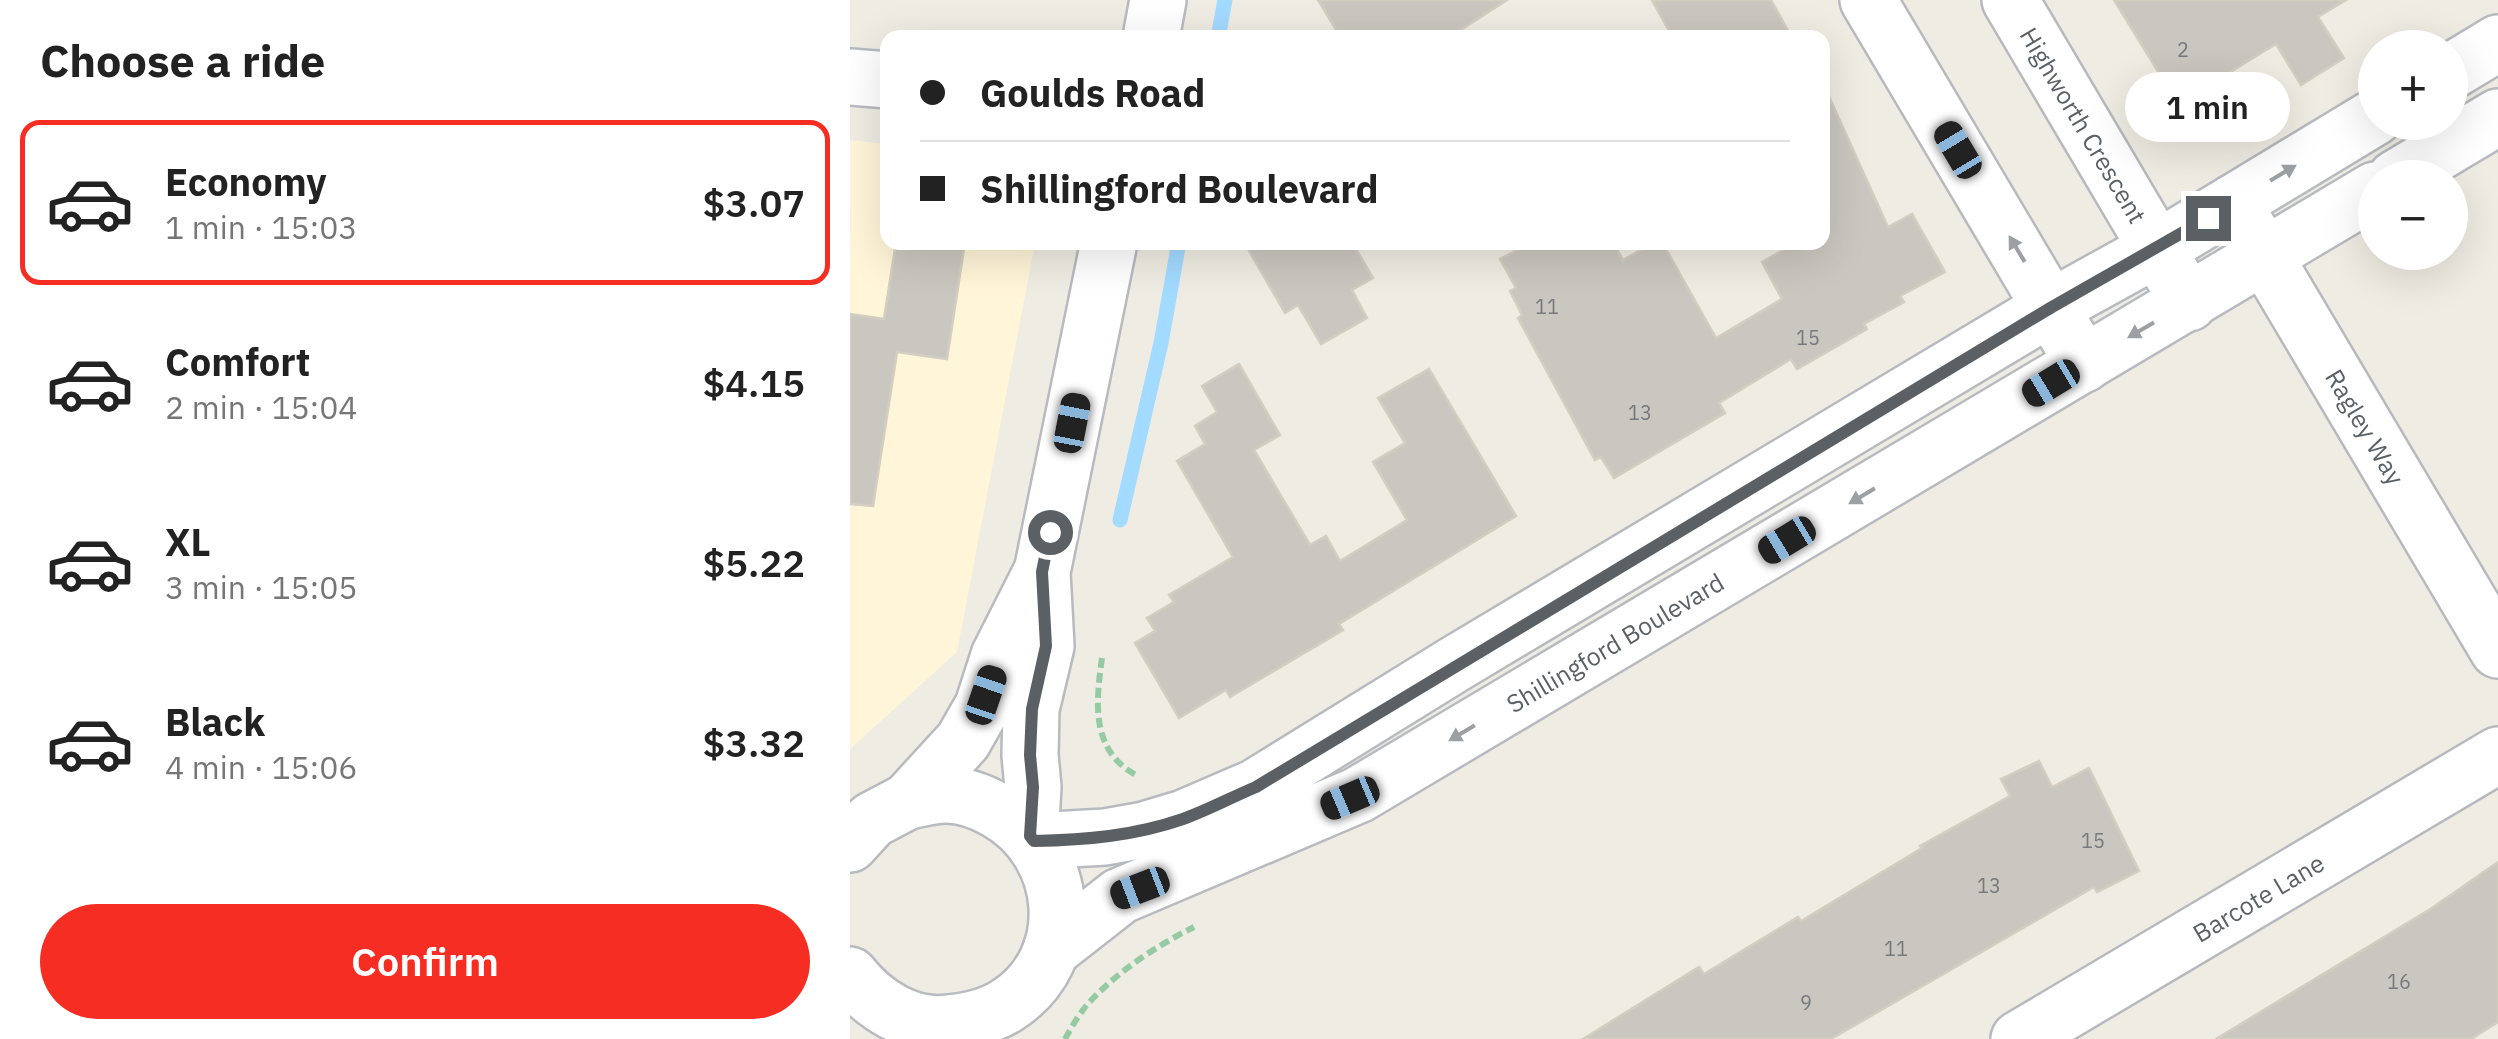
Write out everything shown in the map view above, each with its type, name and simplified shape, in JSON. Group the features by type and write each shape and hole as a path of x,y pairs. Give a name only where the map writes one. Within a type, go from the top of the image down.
{"street":[{"path":"1152,30 1158,0"},
{"path":"1868,0 2084,364"},
{"name":"Highworth Crescent","path":"2010,0 2188,303"},
{"path":"2468,61 2498,43"},
{"path":"850,77 880,79"},
{"path":"2426,160 2498,117"},
{"path":"1032,839 1104,837 1144,830 1184,818 1256,787 2358,127"},
{"name":"Shillingford Boulevard","path":"1052,950 1120,896 1358,795 2358,200"},
{"name":"Ragley Way","path":"2233,203 2498,650"},
{"path":"1032,839 1032,709 1046,646 1042,572 1107,250"},
{"path":"908,801 963,741 982,706 999,656 1042,572"},
{"name":"Barcote Lane","path":"2020,1039 2498,755"},
{"path":"850,844 872,820 908,801 948,795 982,802 1014,820 1032,839 1054,879 1058,915 1052,950 1034,981 1001,1022 938,1024 877,1007"}],"path":[{"path":"1102,644 1097,713 1100,730 1121,764 1133,774 1145,777"},
{"path":"1065,1039 1086,1006 1110,984 1146,956 1198,925"}],"shaded area":[{"path":"850,140 880,143 880,250 1034,250 957,652 850,749"}],"building":[{"path":"1318,0 1507,0 1460,30 1336,30"},
{"path":"1652,0 1771,0 1788,30 1669,30"},
{"path":"2114,0 2346,0 2318,17 2344,58 2301,85 2276,44 2178,104"},
{"path":"1830,99 1888,227 1912,214 1945,272 1900,296 1904,302 1864,324 1867,329 1797,369 1791,359 1719,403 1725,413 1614,478 1601,457 1595,460 1518,318 1522,315 1510,291 1516,288 1500,259 1517,250 1617,250 1623,260 1641,250 1666,250 1716,338 1782,299 1762,262 1783,250 1830,250"},
{"path":"895,250 964,250 947,359 897,352 873,506 850,504 850,314 884,319"},
{"path":"1249,250 1357,250 1373,278 1352,290 1367,318 1321,344 1298,305 1285,313"},
{"path":"1239,364 1280,435 1254,450 1310,545 1326,536 1340,561 1407,520 1373,462 1405,443 1378,398 1429,369 1516,516 1339,624 1343,630 1230,697 1226,690 1179,718 1135,643 1155,631 1147,618 1174,602 1169,595 1233,557 1177,461 1205,444 1195,426 1217,412 1202,386"},
{"path":"2039,761 2052,787 2089,768 2139,871 2097,892 2094,887 1831,1039 1583,1039 1699,967 1704,974 1798,917 1801,921 1920,846 2010,796 2001,779"},
{"path":"2498,862 2498,1022 2471,1039 2216,1039 2432,908"}],"waterway":[{"path":"1219,30 1225,0"},
{"path":"1120,520 1161,343 1178,250"}],"route":[{"path":"1050,532 1042,572 1046,646 1032,709 1030,836 1034,841 1076,840 1144,830 1184,818 1256,787 2052,307 2208,218"}]}
